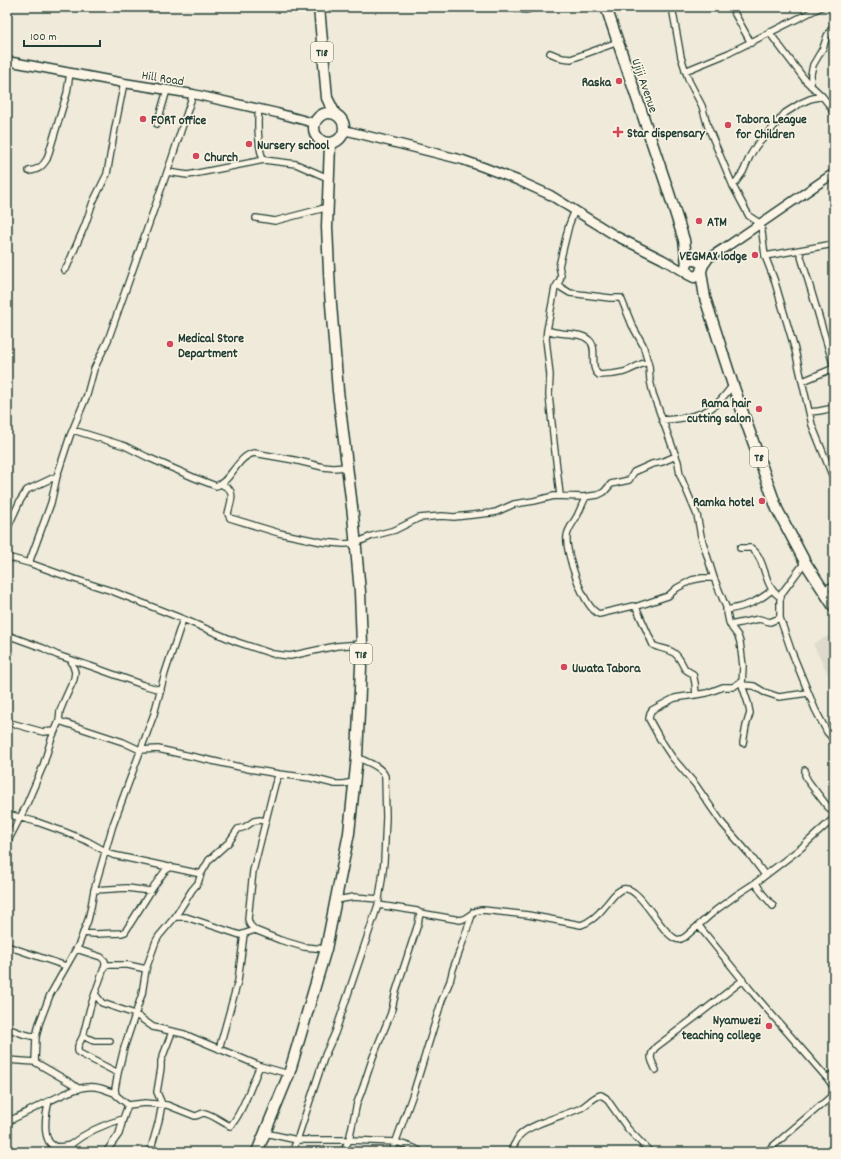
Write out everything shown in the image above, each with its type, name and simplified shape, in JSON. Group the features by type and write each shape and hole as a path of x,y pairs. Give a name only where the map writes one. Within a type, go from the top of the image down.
{"highway":[{"name":"T18","path":"319,7 326,98 335,114"},
{"name":"Ujiji Avenue","path":"606,7 693,269"},
{"name":"T18","path":"318,119 326,98"},
{"path":"325,113 335,114 342,121 344,130 338,141 330,144 316,138 314,133 318,119 325,113"},
{"name":"T18","path":"257,1152 289,1074 326,950 349,833 357,757 362,644 360,592 356,543 338,391 330,292 327,226 330,144"},
{"path":"693,269 698,262 707,259"},
{"name":"T8","path":"693,269 705,298 733,385 778,509 806,562 834,607"}],"main road":[{"name":"Hill Road","path":"7,61 124,83 193,94 259,109 318,119"},
{"path":"344,130 483,166 550,195 616,236 662,258 693,269"},
{"path":"707,259 761,224 834,173"}],"street":[{"path":"513,7 526,10 533,7"},
{"path":"672,7 680,57 685,71 702,106 708,127 734,186 749,216 761,224 765,256 774,279 795,350 809,412 817,438 834,480"},
{"path":"731,7 751,43"},
{"path":"685,71 729,54 769,32 821,7"},
{"path":"811,86 813,65 834,25"},
{"path":"769,32 806,81 830,106 834,115"},
{"path":"550,53 562,58 571,58 618,42"},
{"path":"29,171 41,168 47,159 67,93 70,73"},
{"path":"64,270 79,240 93,202 108,174 124,83"},
{"path":"157,124 167,90"},
{"path":"29,562 51,503 57,476 87,395 94,369 108,340 193,94"},
{"path":"734,186 756,146 785,113 801,103 822,96"},
{"path":"259,109 258,126 261,155 264,160"},
{"path":"167,172 188,175 264,160 296,164 328,178"},
{"path":"256,218 275,221 328,206"},
{"path":"560,495 554,443 550,375 546,339 555,288 560,282 561,277 559,266 569,225 575,210"},
{"path":"765,256 834,244"},
{"path":"798,250 834,368 803,382"},
{"path":"557,285 570,293 621,298 632,325 643,345 648,362 651,385 662,420 676,456 680,477 697,515 701,536 730,625 738,636 740,642 743,666 742,683 750,713 743,743"},
{"path":"547,330 556,333 581,336 588,339 593,347 595,370 599,375 624,372 648,362"},
{"path":"662,420 699,414 711,409 716,406 733,385"},
{"path":"809,412 834,408"},
{"path":"73,430 125,446 216,486 221,484 244,457 254,453 294,460 323,468 347,467"},
{"path":"221,484 232,493 228,514 230,518 279,533 317,541 337,544 356,543 372,536 395,530 419,518 442,516 454,517 491,513 514,504 560,495 586,497 598,495 604,492 611,484 629,480 634,472 676,456"},
{"path":"7,529 20,501 28,490 57,476"},
{"path":"586,497 568,532 569,557 582,591 592,609 599,614 635,606 668,596 677,588 692,580 714,578"},
{"path":"740,548 751,548 756,552 772,590 781,597"},
{"path":"7,558 29,562 65,576 112,591 183,618 237,642 265,652 290,656 336,646 362,644"},
{"path":"806,562 783,590 780,600 780,618 817,715 827,732 834,740"},
{"path":"823,590 834,585"},
{"path":"726,610 749,605 772,590"},
{"path":"635,606 653,645 676,654 685,669 693,674 696,683 696,695"},
{"path":"34,1062 36,1037 39,1024 50,995 76,949 90,914 94,890 113,825 154,714 165,673 183,618"},
{"path":"730,625 759,619 770,622 780,618"},
{"path":"7,635 44,648 71,660 161,690"},
{"path":"7,843 43,766 59,721 60,711 72,685 75,672 71,660"},
{"path":"765,875 722,823 695,784 672,757 649,720 650,713 654,708 675,698 707,693 723,687 733,687 742,683 754,686 764,692 779,697 808,693"},
{"path":"59,721 123,742 140,750 158,749 335,784 354,782"},
{"path":"7,722 43,732 55,731"},
{"path":"292,1152 324,1055 335,1033 379,902 384,862 386,780 385,775 381,770 357,757"},
{"path":"805,770 805,775 808,781 834,813"},
{"path":"279,774 265,821 253,871 248,919 250,925 255,930 295,945 326,950"},
{"path":"7,814 37,822 65,832 105,851 124,858 201,874"},
{"path":"336,900 354,897 443,918 460,920 464,919 472,912 479,910 528,915 581,925 594,917 610,899 625,889 632,891 674,938 679,939 683,938 725,903 801,848 834,818"},
{"path":"115,1094 124,1048 142,994 146,969 156,941 175,917 198,883 209,860 229,842 238,829 260,820 265,821"},
{"path":"83,933 95,934 125,932 150,891 165,871 171,867"},
{"path":"756,882 762,893 773,906"},
{"path":"94,890 127,888 150,891"},
{"path":"392,1152 410,1104 442,1000 449,984 472,912"},
{"path":"342,1152 349,1140 356,1103 391,1013 396,991 418,924 420,913"},
{"path":"175,917 186,918 240,935 255,930"},
{"path":"699,926 834,1088"},
{"path":"219,1049 238,981 244,934"},
{"path":"7,946 66,966"},
{"path":"76,949 101,957 105,965 83,1036 77,1049 79,1053 118,1073"},
{"path":"105,965 128,965 146,969"},
{"path":"656,1070 651,1056 656,1047 743,980"},
{"path":"95,994 102,1003 136,1014 153,1027 189,1036 260,1066 289,1074"},
{"path":"7,1028 36,1037"},
{"path":"150,1152 162,1104 157,1092 161,1061 172,1032"},
{"path":"83,1036 94,1041 110,1041"},
{"path":"7,1060 34,1062 71,1083 78,1089"},
{"path":"7,1122 70,1091 93,1087 115,1094 128,1105 145,1103 162,1104 194,1116 198,1116 203,1113 207,1114 230,1126 240,1112 260,1066"},
{"path":"827,1078 834,1073"},
{"path":"766,1152 834,1094"},
{"path":"513,1150 519,1136 528,1129 582,1108 601,1095 606,1098 628,1129 650,1152"},
{"path":"49,1101 46,1109 45,1128 48,1139 54,1146 70,1145 83,1136 123,1118"},
{"path":"106,1152 119,1134 128,1105"},
{"path":"266,1133 297,1140 396,1142 414,1148 420,1152"},
{"path":"70,1145 74,1152"}],"shaded area":[{"path":"834,633 834,673 829,676 813,644"}],"place":[{"name":"Raska","path":"619,81"},
{"name":"FORT office","path":"143,119"},
{"name":"Tabora League for Children","path":"728,125"},
{"name":"Star dispensary","path":"618,132"},
{"name":"Nursery school","path":"249,144"},
{"name":"Church","path":"196,156"},
{"name":"ATM","path":"699,221"},
{"name":"VEGMAX lodge","path":"755,255"},
{"name":"Medical Store Department","path":"170,344"},
{"name":"Rama hair cutting salon","path":"759,409"},
{"name":"Ramka hotel","path":"762,501"},
{"name":"Uwata Tabora","path":"564,667"},
{"name":"Nyamwezi teaching college","path":"769,1026"}]}
